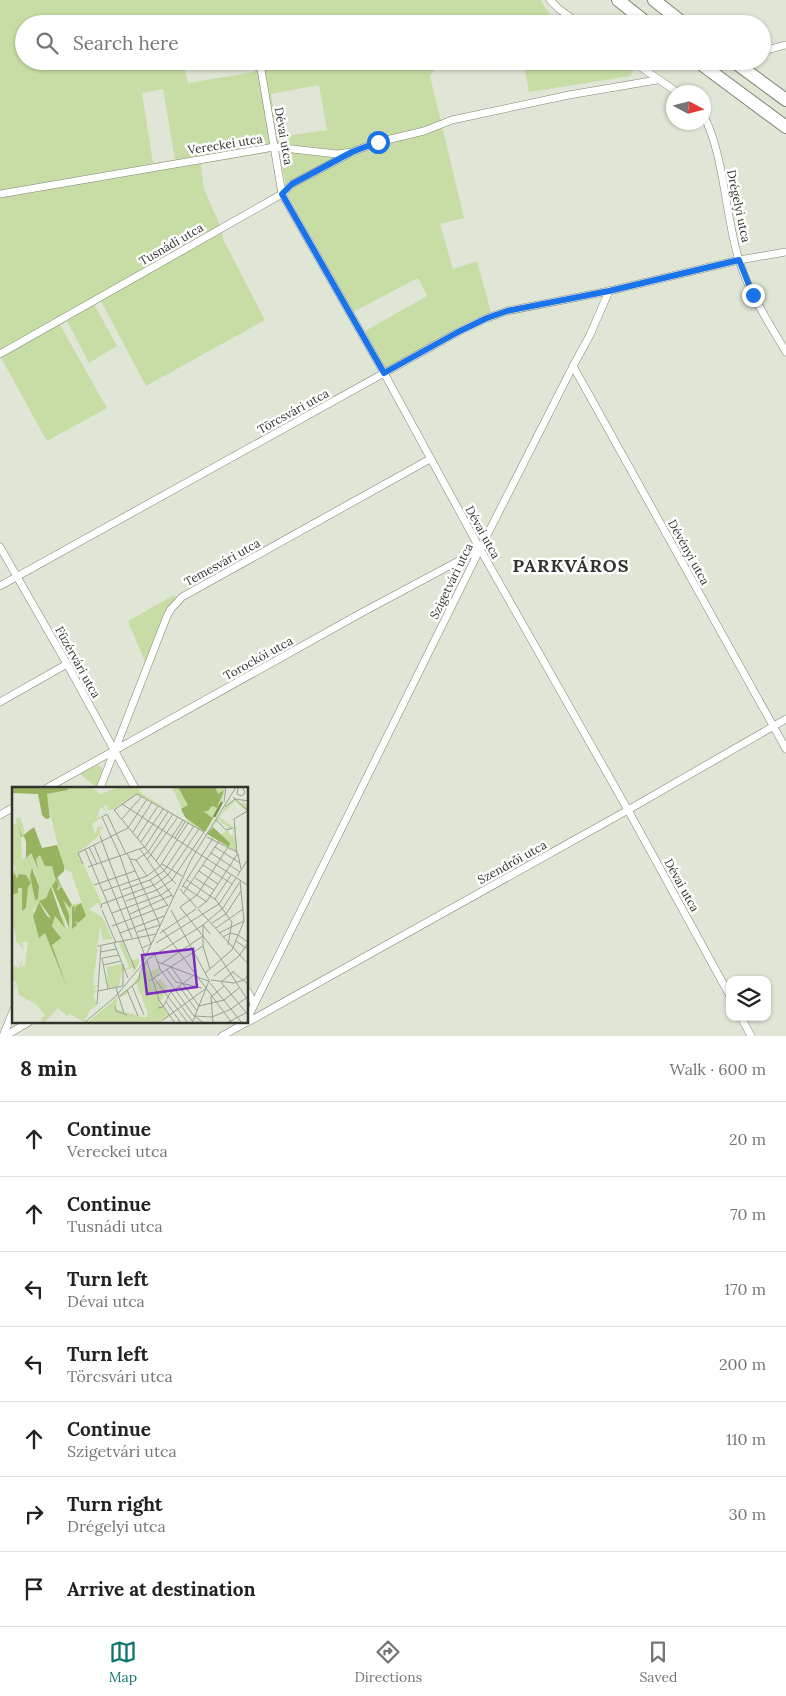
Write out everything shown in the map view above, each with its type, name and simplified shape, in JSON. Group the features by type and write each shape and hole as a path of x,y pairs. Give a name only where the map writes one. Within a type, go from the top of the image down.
{"highway":[{"path":"618,0 637,15"},
{"path":"654,0 673,15"},
{"path":"709,70 786,127"},
{"path":"745,70 786,100"}],"street":[{"path":"550,0 567,15"},
{"path":"771,49 786,46"},
{"name":"Dévai utca","path":"261,70 282,194 384,373 430,459 628,810 726,989"},
{"path":"644,70 666,85"},
{"name":"Vereckei utca","path":"0,194 274,148 337,154 352,152 378,142 424,131 452,120 569,95 657,80"},
{"name":"Drégelyi utca","path":"709,130 739,260 753,295 786,352"},
{"name":"Tusnádi utca","path":"0,354 282,194 292,184 352,152"},
{"path":"609,291 739,260 786,252"},
{"name":"Törcsvári utca","path":"0,586 458,332 487,318 533,305 609,291"},
{"name":"Szigetvári utca","path":"249,1015 480,549 590,335 609,291"},
{"name":"Dévényi utca","path":"573,366 779,723 786,749"},
{"name":"Temesvári utca","path":"100,787 167,616 182,597 430,459"},
{"name":"Füzérvári utca","path":"0,547 134,787"},
{"name":"Torockói utca","path":"49,787 480,549"},
{"path":"0,702 67,664"},
{"name":"Szendrői utca","path":"249,1019 628,810 779,723"},
{"path":"0,815 12,808"},
{"path":"249,994 254,1004"},
{"path":"4,1036 12,1014"},
{"path":"743,1021 751,1036"},
{"path":"4,1036 25,1024"},
{"name":"Szendrői utca","path":"222,1036 241,1024"},
{"name":"Szigetvári utca","path":"237,1036 244,1024"}],"green space":[{"path":"0,0 541,0 550,15 15,15 15,70 185,70 188,83 254,72 254,70 435,70 430,76 464,218 440,224 453,269 477,261 491,312 386,370 365,331 427,296 418,278 353,312 288,195 279,151 201,164 204,189 221,228 223,239 265,320 146,386 101,301 94,304 117,346 89,363 67,321 60,325 107,408 47,441 0,356","holes":["319,85 327,130 278,137 271,94","163,89 175,160 153,163 142,93"]},
{"path":"525,70 633,70 630,76 529,92"},
{"path":"174,595 176,599 163,617 145,662 128,621"},
{"path":"98,765 103,771 97,787 79,773"}],"district":[{"name":"PARKVÁROS","path":"571,565"}],"route":[{"path":"378,142 352,152 292,184 282,194 384,373 458,332 507,311 609,291 739,260 753,295"}]}
